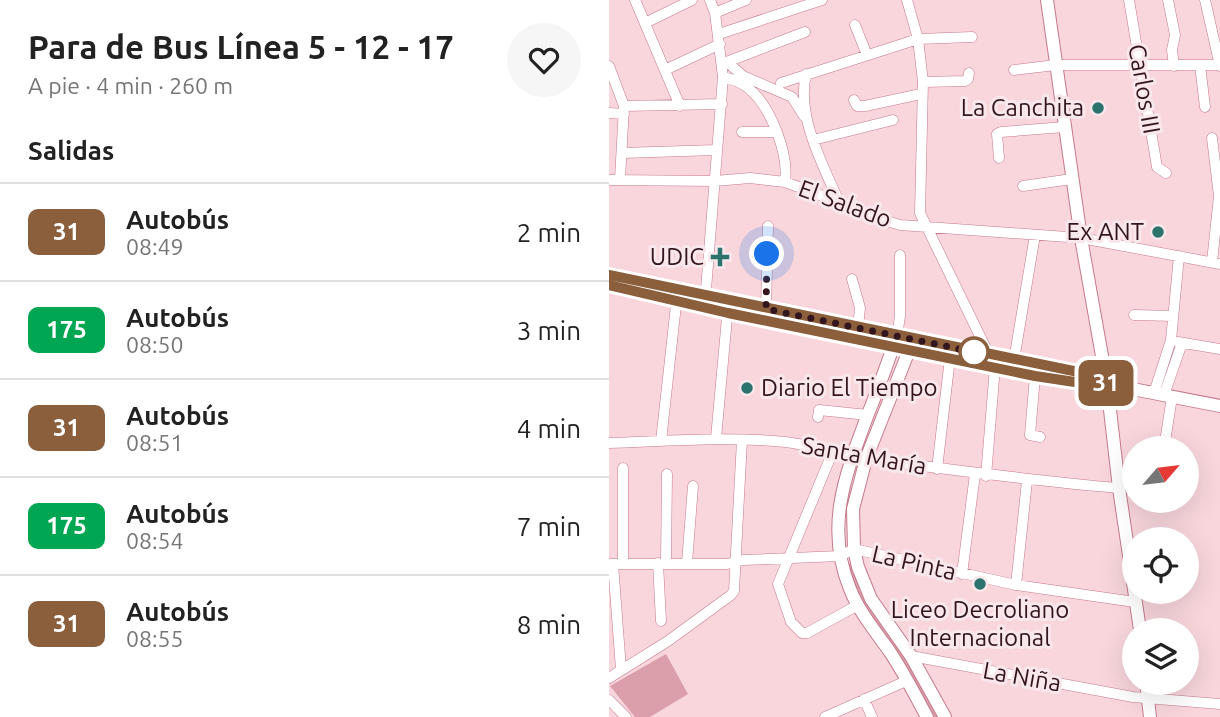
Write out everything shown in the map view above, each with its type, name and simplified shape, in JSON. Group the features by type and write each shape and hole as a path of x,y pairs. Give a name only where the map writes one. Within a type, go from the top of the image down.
{"main road":[{"path":"1047,0 1081,238 1107,384 1124,527"},
{"path":"609,275 677,296"},
{"path":"609,285 705,301 993,361 1035,376 1107,384 1220,406"},
{"path":"728,307 766,309 858,327 896,341"},
{"path":"896,341 852,456 837,513 840,556 850,590 858,605 927,717"},
{"path":"911,344 950,358 1014,360 1088,374 1107,384"},
{"path":"911,344 866,459 853,509 854,549 871,599 911,656 945,717"},
{"path":"1148,695 1150,717"}],"street":[{"path":"635,0 680,106"},
{"path":"645,23 692,0"},
{"path":"705,301 725,63 715,13 709,0"},
{"path":"715,13 746,0"},
{"path":"665,70 720,39 822,0"},
{"path":"907,0 918,39 923,82 920,213 993,361 981,475 962,574"},
{"name":"Carlos III","path":"1129,0 1157,167 1166,173"},
{"path":"1168,0 1175,35 1174,65"},
{"path":"1014,70 1056,65 1220,66 1205,0"},
{"path":"855,25 867,55"},
{"path":"725,63 805,32"},
{"path":"781,82 918,39 972,37"},
{"path":"725,63 744,76 792,97 809,127"},
{"path":"1200,65 1205,107"},
{"path":"609,66 624,110 622,153 614,180"},
{"path":"923,82 965,81 969,73"},
{"path":"806,74 803,85 809,127 839,202"},
{"path":"723,77 737,80 759,98 777,132 787,170 785,182"},
{"path":"854,100 857,106 865,106 921,94"},
{"path":"609,113 722,104"},
{"path":"813,140 893,120"},
{"path":"999,158 997,134 1001,132 1065,127"},
{"path":"742,132 777,132"},
{"path":"1213,138 1219,196 1216,263"},
{"path":"622,153 716,150"},
{"name":"El Salado","path":"614,180 715,181 750,178 785,182 839,202 853,211 900,225 1081,238 1216,263"},
{"path":"1023,186 1072,179"},
{"path":"766,309 768,226"},
{"path":"1014,360 1035,235"},
{"path":"896,341 900,316 900,255"},
{"path":"1164,436 1163,395 1179,256"},
{"path":"852,279 860,308 858,327"},
{"path":"661,441 677,296"},
{"path":"716,439 728,307"},
{"path":"1134,315 1173,316"},
{"path":"1171,340 1220,349"},
{"path":"1163,395 1182,344"},
{"path":"937,470 950,358"},
{"path":"1030,435 1035,376"},
{"path":"818,417 819,410 868,415"},
{"name":"Santa María","path":"609,443 716,439 787,442 866,459 937,470 1119,488"},
{"path":"609,678 668,641 731,596 735,587 734,563 742,440"},
{"path":"833,451 778,584 791,622 802,633 807,633 858,605"},
{"path":"621,670 615,564 623,468"},
{"path":"661,621 667,474"},
{"path":"1016,585 1027,481"},
{"path":"687,563 693,486"},
{"name":"La Pinta","path":"615,564 734,563 743,560 840,556 854,549 1016,585 1122,601"},
{"name":"La Niña","path":"911,656 1133,697 1220,704"},
{"path":"825,717 907,681"},
{"path":"864,699 872,717"},
{"path":"609,700 624,717"}],"shaded area":[{"path":"851,561 940,717 933,717 857,592 848,566"},
{"path":"666,654 688,694 650,717 635,717 610,686"}],"bus line":[{"name":"31","path":"609,275 1088,374 1107,384 1035,376 728,313 609,285"}],"place":[{"name":"La Canchita","path":"1098,108"},
{"name":"Ex ANT","path":"1158,232"},
{"name":"UDIC","path":"720,257"},
{"name":"Diario El Tiempo","path":"747,388"},
{"name":"Liceo Decroliano Internacional","path":"980,584"}],"route":[{"path":"767,254 766,309 974,352"}]}
